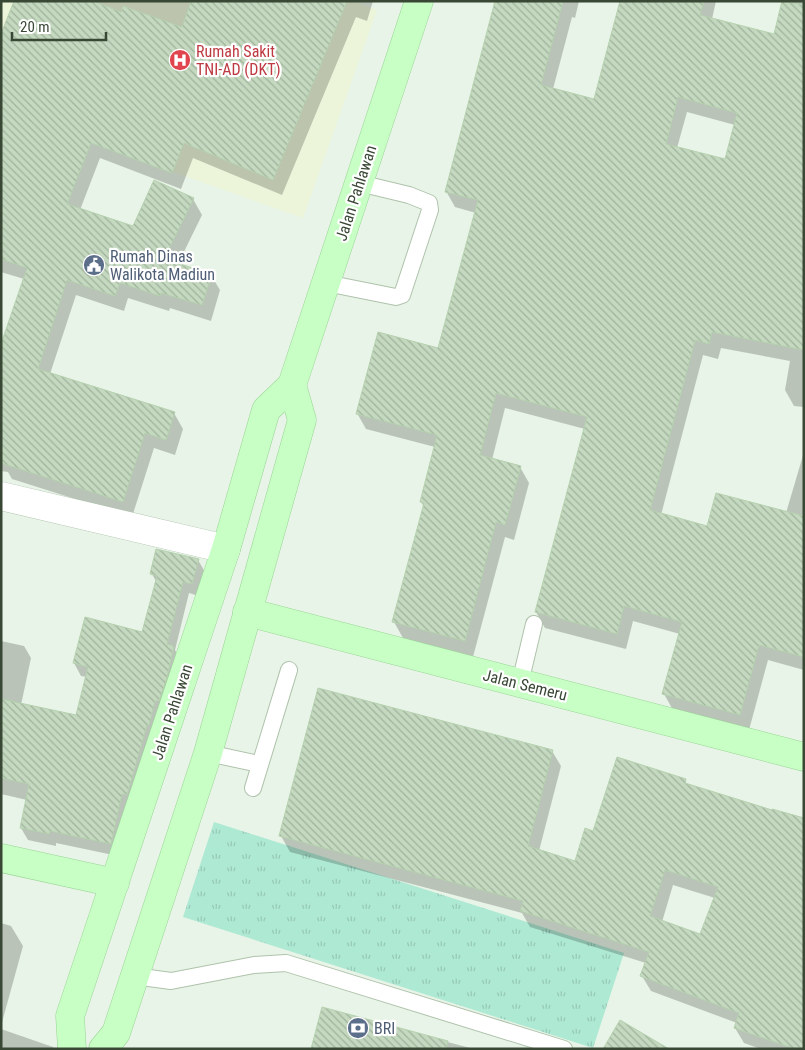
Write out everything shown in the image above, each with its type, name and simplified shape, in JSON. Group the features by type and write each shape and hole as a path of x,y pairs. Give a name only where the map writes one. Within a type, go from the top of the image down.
{"main road":[{"name":"Jalan Pahlawan","path":"72,1049 70,1016 226,549 266,410 292,384 419,1"},
{"path":"104,1049 116,1033 208,753 302,420 292,384"},
{"name":"Jalan Semeru","path":"247,612 804,757"},
{"path":"1,858 115,883"}],"street":[{"path":"1,496 226,549"}],"lane":[{"path":"326,283 396,297 402,295 430,210 429,203 408,195 359,183"},
{"path":"520,683 534,624"},
{"path":"253,788 289,670"},
{"path":"208,753 259,764"},
{"path":"134,976 171,981 254,966 286,963 564,1049"}],"shaded area":[{"name":"Rumah Sakit TNI-AD (DKT)","path":"1,1 353,1 377,10 303,218 1,111"}],"green space":[{"path":"214,822 624,953 593,1048 183,917"}],"building":[{"path":"14,1 94,1 121,12 123,6 182,27 191,1 347,1 273,180 184,143 172,173 91,143 67,204 133,226 154,180 194,198 164,259 212,274 202,305 161,293 160,296 120,283 115,296 67,280 38,369 175,412 166,440 145,433 123,502 1,463 1,344 27,268 1,259 1,34"},
{"path":"495,1 563,1 541,85 594,99 620,1 704,1 700,15 774,34 782,1 804,5 804,350 712,332 709,344 695,340 650,510 707,526 716,493 804,516 804,657 759,645 740,715 662,694 682,622 624,606 617,634 535,612 587,417 496,393 480,455 521,466 505,525 496,522 465,641 392,622 424,503 420,502 437,435 356,414 378,332 438,348 478,200 445,192","holes":["678,97 737,113 725,159 666,144"]},
{"path":"156,549 199,559 192,584 183,582 167,644 174,646 167,677 159,701 155,701 127,795 122,794 111,844 50,831 49,834 20,828 29,784 1,778 1,699 76,715 88,667 73,663 85,617 142,632 157,576 150,574"},
{"path":"318,688 553,750 528,846 575,861 585,828 593,831 617,757 686,779 685,783 804,818 804,1049 795,1049 734,1028 739,1013 640,976 649,952 520,911 523,901 279,836","holes":["665,870 718,887 700,934 650,916"]},
{"name":"BRI","path":"322,1007 448,1041 446,1049 311,1049"},
{"path":"620,1020 669,1049 603,1049"}],"place":[{"name":"Rumah Sakit TNI-AD (DKT)","path":"180,60"},
{"name":"Rumah Dinas Walikota Madiun","path":"94,265"},
{"name":"BRI","path":"358,1028"}]}
